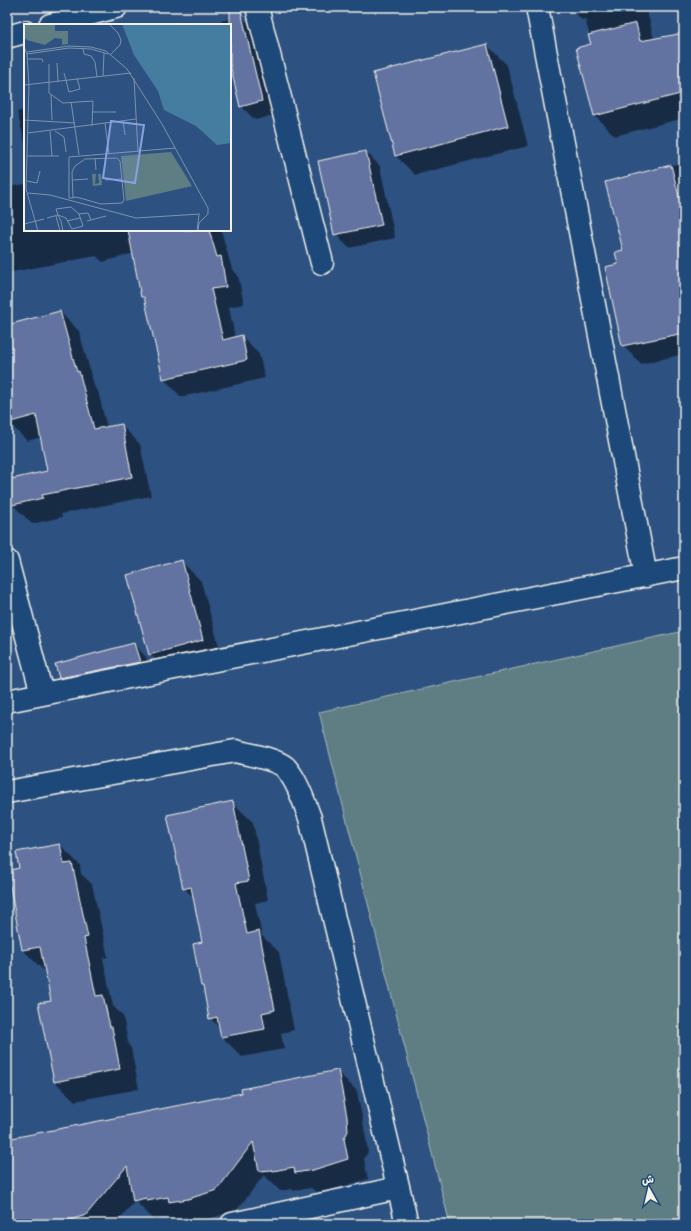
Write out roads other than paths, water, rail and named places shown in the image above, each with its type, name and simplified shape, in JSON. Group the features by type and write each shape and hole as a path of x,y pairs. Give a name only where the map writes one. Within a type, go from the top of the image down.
{"street":[{"path":"54,24 116,7"},
{"path":"257,7 322,263"},
{"path":"537,7 646,576"},
{"path":"7,36 24,32"},
{"path":"7,561 42,694"},
{"path":"7,701 684,568"},
{"path":"7,792 235,751 260,756 284,767 297,786 310,818 407,1224"},
{"path":"232,1224 398,1188"}]}
